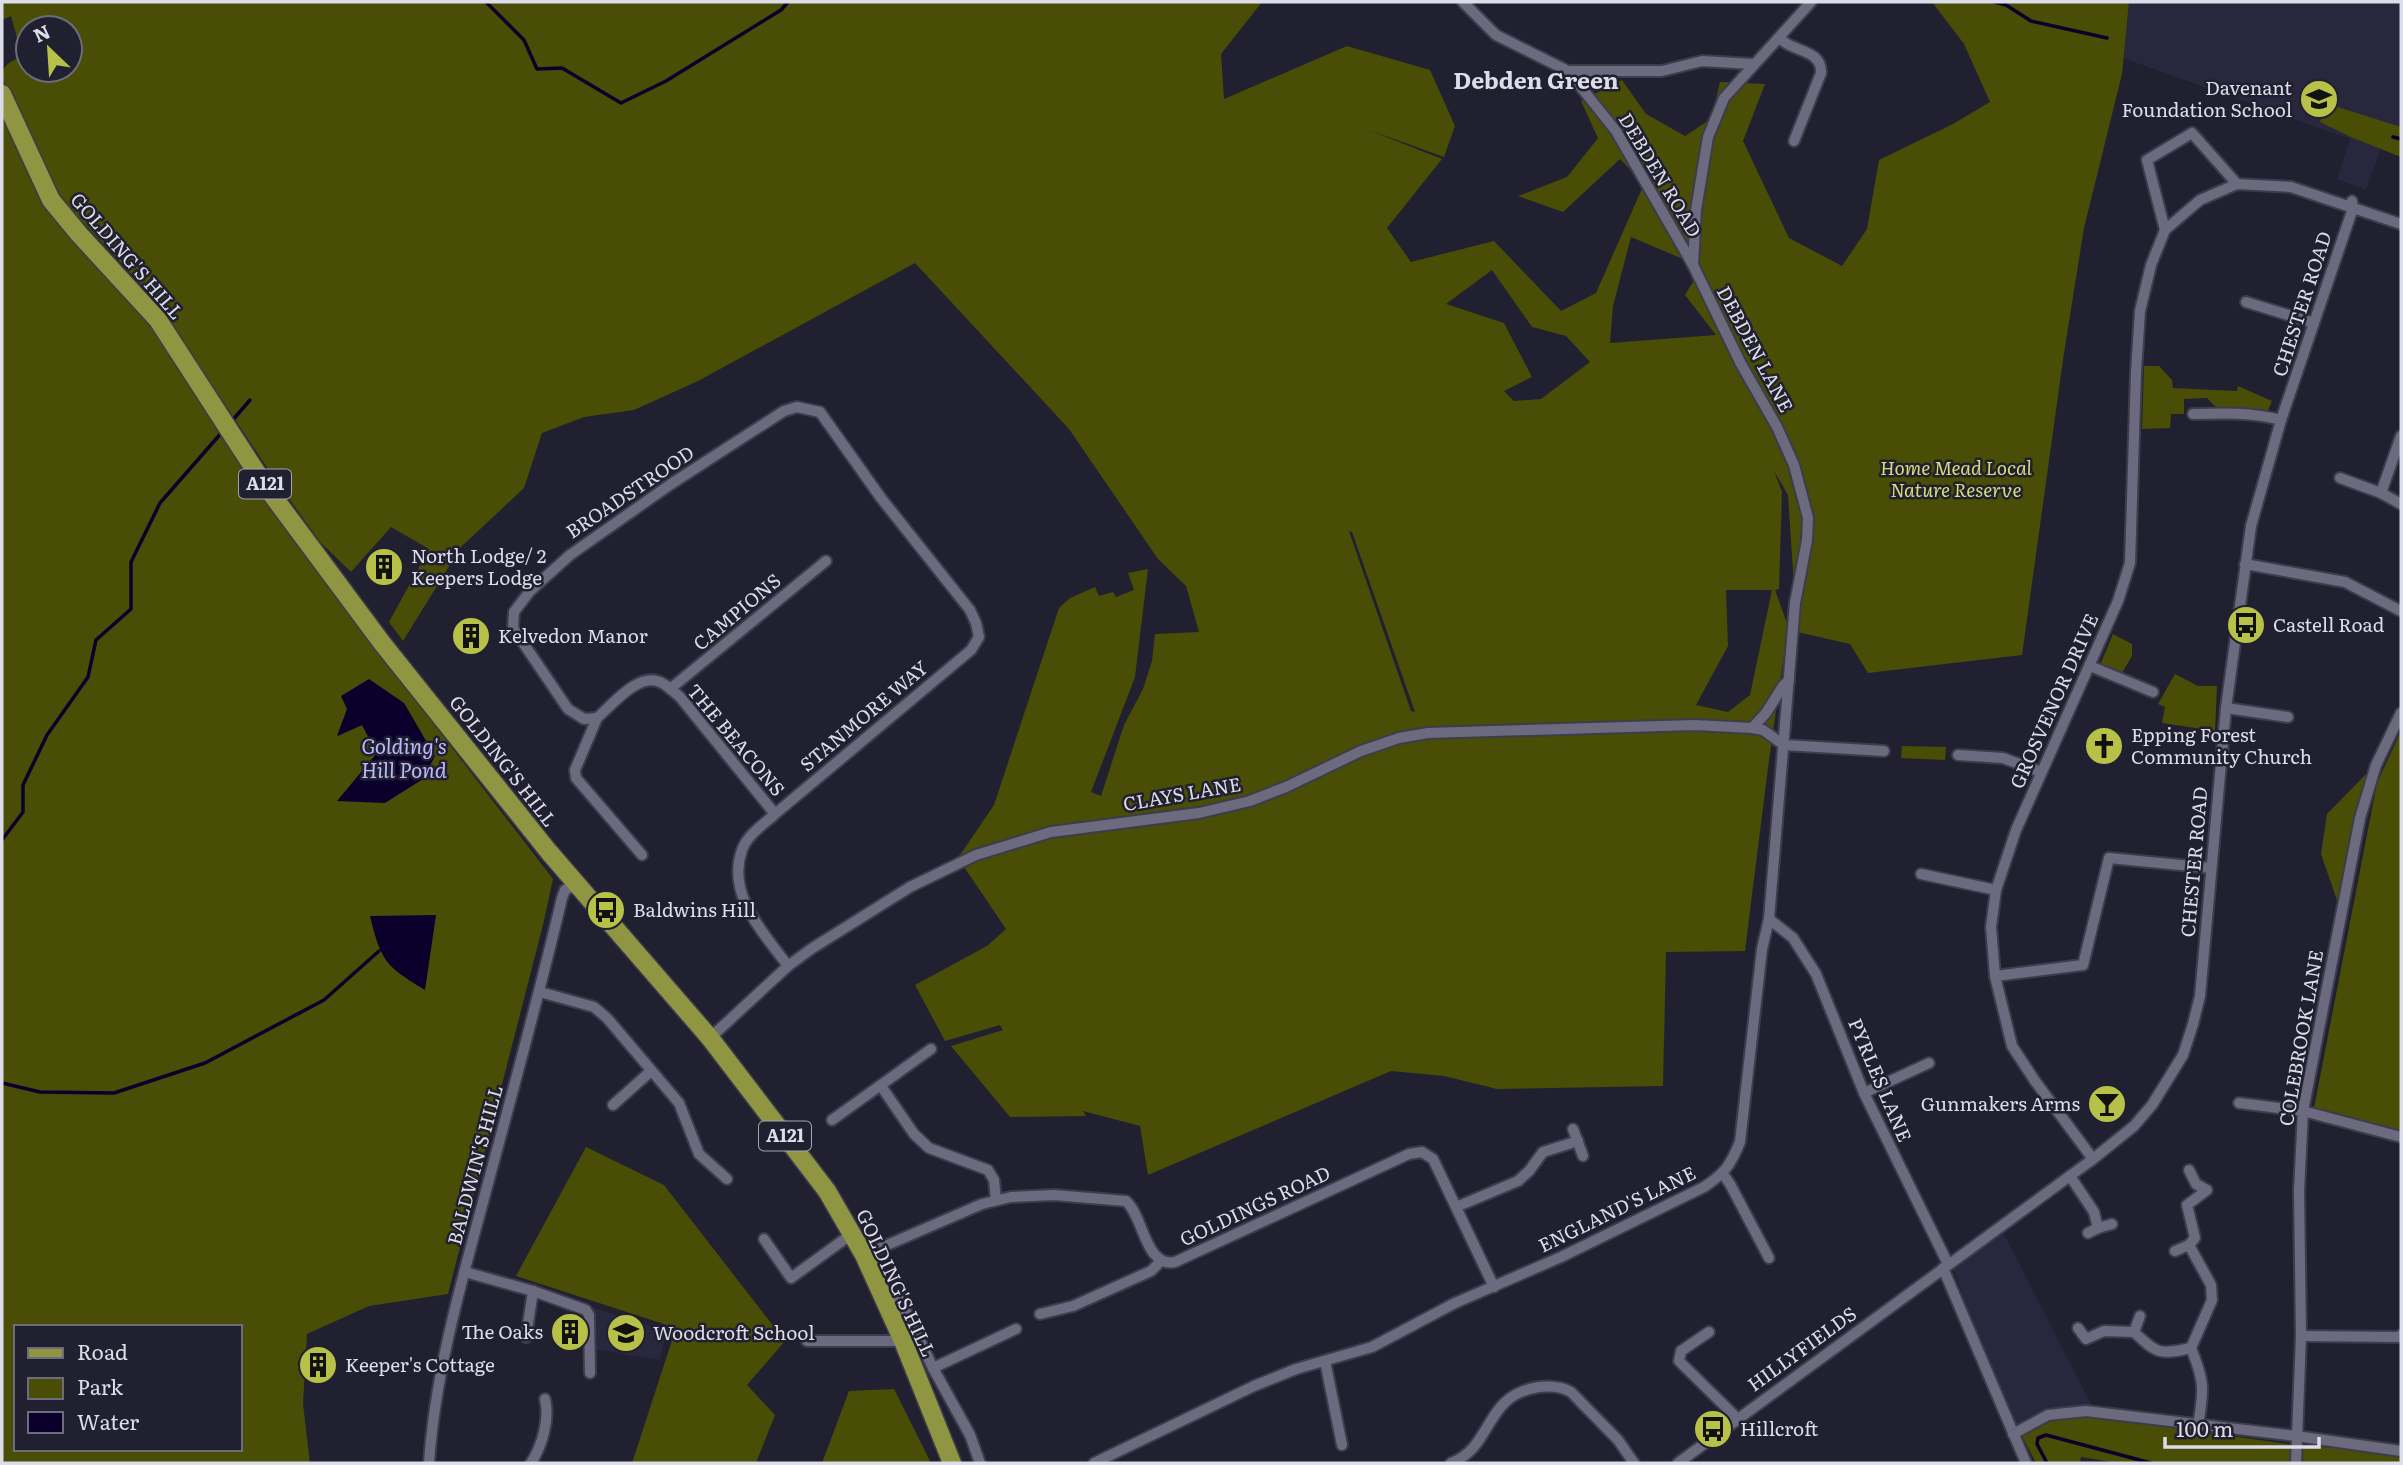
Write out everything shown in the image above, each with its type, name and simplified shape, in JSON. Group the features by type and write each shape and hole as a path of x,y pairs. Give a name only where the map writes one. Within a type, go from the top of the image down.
{"main road":[{"name":"GOLDING'S HILL","path":"2,94 51,200 158,320 264,484 382,643 549,852 710,1038 827,1191 853,1233 883,1296 953,1463"}],"street":[{"name":"DEBDEN ROAD","path":"1463,2 1496,35 1569,71 1616,131 1693,265"},
{"name":"DEBDEN LANE","path":"1784,745 1795,603 1807,540 1808,518 1794,465 1777,427 1741,364 1693,265 1696,211 1708,137 1724,98 1811,2"},
{"path":"1779,38 1795,50 1812,54 1819,59 1821,67 1794,141"},
{"name":"DEBDEN ROAD","path":"1569,71 1662,71 1702,61 1753,64"},
{"path":"2165,230 2147,160 2192,133 2237,184"},
{"name":"GROSVENOR DRIVE","path":"2093,1159 2012,1046 1995,976 1991,927 1996,890 2016,830 2118,601 2130,563 2140,311 2151,265 2165,230 2200,200 2237,184 2291,187 2352,205 2401,224"},
{"name":"CHESTER ROAD","path":"1945,1266 2093,1159 2134,1126 2152,1105 2183,1055 2200,996 2225,708 2251,526 2281,420 2352,205"},
{"path":"2245,302 2314,323"},
{"name":"BROADSTROOD","path":"597,719 584,719 568,709 513,628 514,612 530,591 570,555 671,484 784,411 797,407 820,412 881,498"},
{"path":"2193,414 2240,414 2281,420"},
{"path":"2381,493 2401,436"},
{"path":"2340,478 2381,493 2401,504"},
{"name":"STANMORE WAY","path":"788,967 741,896 738,882 742,849 750,837 775,814 971,650 979,637 970,610 881,498"},
{"name":"CAMPIONS","path":"670,690 826,561"},
{"path":"2245,564 2345,582 2401,611"},
{"path":"2090,666 2153,692"},
{"path":"642,855 576,778 575,770 597,719 633,687 649,679 662,682 670,690"},
{"path":"1752,728 1789,681"},
{"name":"THE BEACONS","path":"670,690 680,697 775,814"},
{"path":"2225,708 2288,717"},
{"name":"COLEBROOK LANE","path":"2296,1463 2301,1336 2299,1191 2303,1111 2360,818 2376,765 2401,713"},
{"name":"CLAYS LANE","path":"710,1038 811,949 910,887 976,855 1051,832 1199,813 1250,801 1361,751 1399,738 1428,733 1695,725 1763,730 1784,745"},
{"path":"1784,745 1884,751"},
{"name":"ENGLAND'S LANE","path":"1094,1463 1254,1386 1372,1347 1437,1312 1561,1257 1704,1187 1723,1174 1731,1164 1740,1142 1762,949 1769,919 1784,745"},
{"path":"1958,755 2003,758 2041,772"},
{"path":"1995,976 2083,965 2109,858 2211,868"},
{"path":"1921,874 1996,890"},
{"name":"BALDWIN'S HILL","path":"429,1463 436,1406 464,1272 540,992 562,898 565,890 576,884"},
{"name":"PYRLES LANE","path":"1769,919 1793,938 1816,974 1864,1093 1945,1266 2026,1463"},
{"path":"540,992 594,1007 607,1018 679,1103 699,1154 727,1179"},
{"path":"832,1120 931,1049"},
{"path":"1864,1093 1929,1063"},
{"path":"613,1105 651,1071"},
{"path":"881,1086 915,1135 929,1148 988,1170 994,1180 996,1200"},
{"path":"2239,1103 2303,1111 2401,1137"},
{"path":"1573,1129 1583,1156"},
{"path":"1455,1207 1518,1181 1543,1152 1578,1141"},
{"name":"GOLDINGS ROAD","path":"864,1255 996,1200 1054,1195 1126,1201 1135,1213 1152,1251 1168,1264 1185,1259 1415,1152 1428,1154 1433,1159 1494,1287"},
{"path":"2175,1251 2189,1245 2195,1238 2188,1205 2207,1190 2196,1184 2189,1170"},
{"path":"1723,1174 1769,1258"},
{"path":"2070,1175 2094,1212 2093,1230 2112,1224"},
{"path":"764,1239 791,1278 853,1233"},
{"path":"2189,1245 2211,1285 2213,1300 2191,1348 2203,1377 2198,1426"},
{"path":"1040,1314 1073,1306 1151,1271 1161,1261"},
{"name":"HILLYFIELDS","path":"1678,1463 1945,1266"},
{"path":"464,1272 533,1291 586,1310 589,1315 590,1373"},
{"path":"526,1337 533,1291"},
{"path":"883,1296 894,1295 901,1299 933,1368 970,1435 980,1463"},
{"path":"2128,1345 2131,1331 2140,1316"},
{"path":"2078,1328 2086,1339 2104,1331 2131,1331 2152,1349 2167,1353 2191,1348"},
{"path":"933,1368 1016,1329"},
{"path":"1709,1332 1681,1352 1679,1362 1738,1419"},
{"path":"2301,1336 2401,1335"},
{"path":"807,1341 903,1341"},
{"path":"1325,1361 1342,1445"},
{"path":"1451,1463 1466,1456 1476,1447 1488,1422 1505,1402 1529,1389 1552,1386 1571,1392 1618,1440 1634,1463"},
{"path":"531,1463 541,1447 541,1437 549,1414 545,1399"},
{"path":"2012,1434 2048,1415 2086,1411 2401,1451"}],"shaded area":[{"name":"Davenant Foundation School","path":"2129,2 2401,2 2401,153 2381,148 2366,190 2337,179 2350,139 2123,58"},
{"path":"2000,1226 2095,1412 2013,1434 1997,1398 1953,1267"},
{"name":"Woodcroft School","path":"591,1307 660,1329 665,1337 660,1360 588,1348"}],"green space":[{"name":"Home Mead Local Nature Reserve","path":"2,2 1262,2 1221,54 1224,99 1347,46 1430,70 1455,126 1444,157 1369,130 1442,159 1387,228 1411,262 1494,241 1561,311 1596,293 1644,184 1620,159 1563,212 1518,196 1567,177 1598,138 1581,101 1622,80 1646,114 1685,136 1711,119 1720,82 1765,84 1743,141 1789,238 1842,266 1867,229 1879,160 1953,124 1990,102 1964,44 1932,2 2129,2 2122,74 2084,228 2022,655 1868,673 1850,644 1797,632 1788,495 1774,471 1782,492 1779,589 1775,590 1788,626 1745,951 1666,952 1663,1086 1497,1089 1444,1076 1391,1071 1148,1175 1140,1126 1083,1111 1086,1116 1010,1117 951,1046 1003,1030 1000,1025 945,1041 915,985 987,946 1006,929 958,858 994,805 1059,608 1070,598 1095,587 1099,596 1113,592 1116,597 1134,590 1128,573 1148,569 1135,677 1091,792 1101,796 1124,725 1143,689 1152,661 1155,634 1199,632 1186,586 1158,559 1069,429 915,263 698,381 634,410 584,417 542,433 524,488 461,547 403,641 389,622 429,549 391,527 351,572 320,542 176,331 146,290 58,192 32,148 2,73 5,66 14,60 14,84 84,84 84,14 14,14 14,27 11,16 2,20","holes":["1631,237 1702,267 1685,295 1716,335 1610,343 1613,306","1492,270 1532,327 1566,336 1590,362 1541,399 1514,401 1504,391 1532,377 1504,323 1446,304","1349,531 1352,532 1415,712 1411,711","1726,590 1772,590 1750,695 1728,712 1696,705 1728,646"]},
{"path":"2325,103 2401,127 2401,157 2320,122"},
{"path":"2,116 13,142 62,228 138,305 382,657 553,879 448,1294 369,1306 307,1334 303,1404 310,1463 2,1463","holes":["347,709 423,779 338,801 377,753 362,725 338,736"]},
{"path":"2144,366 2159,366 2172,380 2173,388 2237,391 2238,386 2272,401 2267,413 2219,410 2207,398 2184,399 2184,414 2171,414 2170,428 2142,429"},
{"path":"2113,634 2132,644 2132,656 2122,673 2100,665"},
{"path":"2175,674 2198,686 2217,686 2215,731 2162,723 2165,707 2158,704"},
{"path":"2401,731 2401,1131 2314,1108 2377,783"},
{"path":"1902,746 1946,747 1945,760 1901,758"},
{"path":"2371,769 2339,906 2321,854 2327,814"},
{"path":"586,1147 664,1185 785,1341 747,1385 775,1415 756,1463 632,1463 676,1328 516,1276"},
{"path":"894,1389 931,1463 822,1463 849,1391"},
{"path":"2086,1416 2288,1444 2391,1453 2401,1456 2401,1463 2118,1463 2081,1457 2080,1463 2036,1463 2022,1436 2051,1418"}],"water":[{"name":"Golding's Hill Pond","path":"369,679 404,703 435,756 423,779 385,803 337,801 377,753 362,725 337,736 347,709 341,696"},
{"path":"436,915 425,990 401,975 387,961 370,916"}],"waterway":[{"path":"486,2 524,40 537,69 562,68 621,103 666,81 781,10 788,2"},
{"path":"1994,2 2006,5 2031,21 2107,38"},
{"path":"2393,137 2401,139"},
{"path":"231,422 250,400"},
{"path":"2,840 23,812 23,785 47,735 88,677 96,640 131,609 131,562 160,503 223,431"},
{"path":"2,1083 40,1092 114,1093 205,1063 324,1000 379,951"},
{"path":"2047,1463 2037,1444 2038,1438 2046,1435 2151,1463"}],"place":[{"name":"Davenant Foundation School","path":"2319,99"},
{"name":"North Lodge/ 2 Keepers Lodge","path":"384,567"},
{"name":"Castell Road","path":"2246,625"},
{"name":"Kelvedon Manor","path":"471,636"},
{"name":"Epping Forest Community Church","path":"2104,746"},
{"name":"Baldwins Hill","path":"606,910"},
{"name":"Gunmakers Arms","path":"2107,1104"},
{"name":"The Oaks","path":"570,1332"},
{"name":"Woodcroft School","path":"626,1333"},
{"name":"Keeper's Cottage","path":"318,1365"},
{"name":"Hillcroft","path":"1713,1429"}],"district":[{"name":"Debden Green","path":"1536,81"}]}
